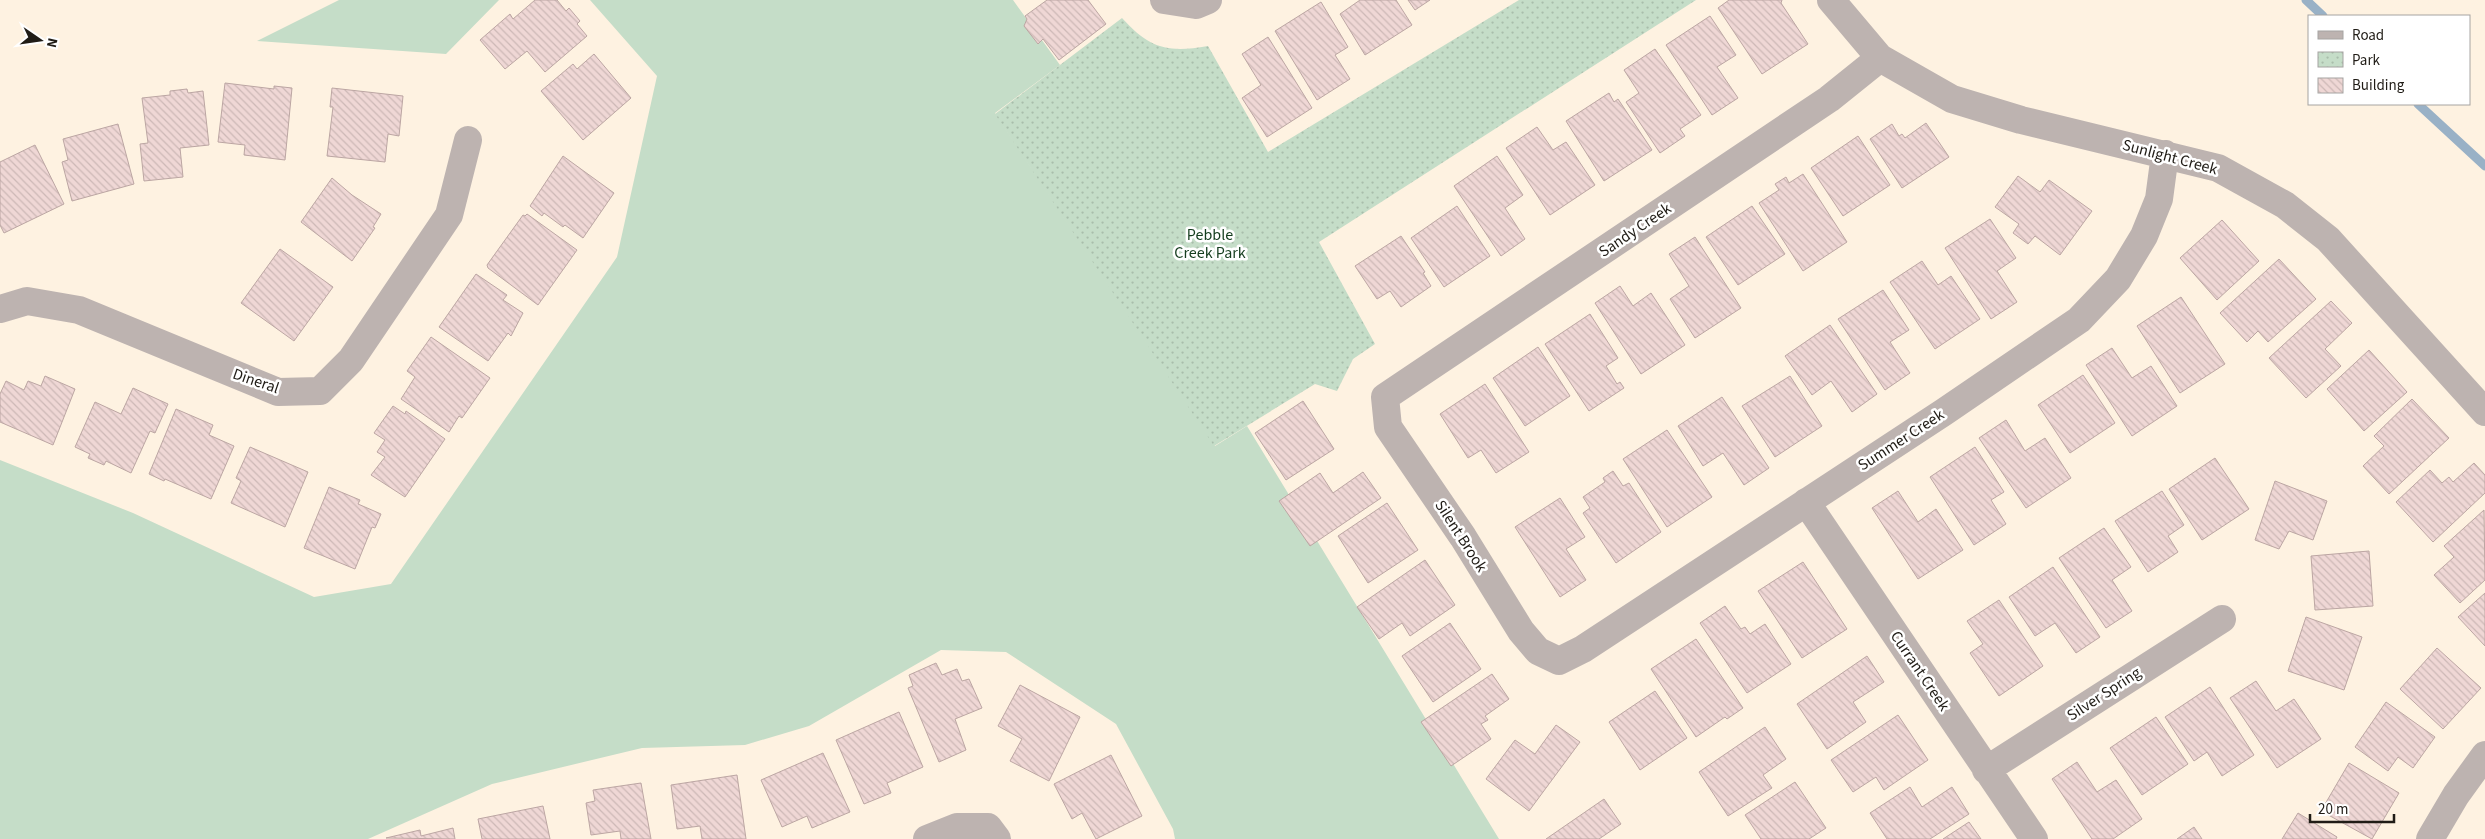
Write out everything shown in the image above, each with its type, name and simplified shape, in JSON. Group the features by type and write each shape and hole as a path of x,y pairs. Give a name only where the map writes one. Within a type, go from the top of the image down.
{"street":[{"path":"1167,1 1196,5 1208,0"},
{"name":"Sunlight Creek","path":"1831,0 1880,58 1952,99 2021,120 2218,168 2240,178 2285,205 2321,234 2485,412"},
{"name":"Sandy Creek","path":"1385,397 1829,99 1880,58"},
{"name":"Dineral","path":"0,308 28,301 78,310 278,392 320,391 351,360 449,215 468,140"},
{"name":"Summer Creek","path":"1559,661 1583,649 2078,320 2118,279 2144,236 2159,199 2165,154"},
{"name":"Silent Brook","path":"1385,397 1388,427 1463,537 1521,631 1538,651 1559,661"},
{"name":"Currant Creek","path":"1806,502 2034,839"},
{"name":"Silver Spring","path":"1986,770 2222,619"},
{"path":"2430,839 2456,795 2485,755"},
{"path":"927,839 957,827 993,833"}],"green space":[{"path":"339,0 499,0 446,54 257,41"},
{"path":"590,0 1013,0 1060,65 995,113 1215,446 1247,426 1499,839 1175,839 1173,829 1116,724 1006,652 941,650 809,726 745,745 642,748 492,784 368,839 0,839 0,460 133,513 314,597 391,584 617,257 657,76"},
{"name":"Pebble Creek Park","path":"1519,0 1696,0 1319,242 1375,344 1353,359 1337,391 1315,384 1214,446 995,114 1122,18 1142,36 1160,46 1182,49 1208,46 1268,152"}],"building":[{"path":"535,0 557,0 566,11 569,8 580,21 577,24 587,36 545,72 527,51 505,69 480,40 510,14 513,19"},
{"path":"1047,0 1088,0 1106,24 1059,60 1043,39 1038,44 1024,26 1027,19 1025,16"},
{"path":"1360,0 1396,0 1412,25 1365,55 1340,14"},
{"path":"1408,0 1430,0 1415,10"},
{"path":"1729,0 1782,0 1781,3 1808,44 1762,74 1718,8"},
{"path":"1321,2 1348,47 1335,55 1350,79 1317,100 1275,31"},
{"path":"1710,16 1736,55 1717,67 1738,98 1712,115 1666,45"},
{"path":"1268,37 1312,108 1267,137 1242,98 1261,85 1242,54"},
{"path":"1655,49 1701,115 1680,129 1685,136 1660,153 1626,102 1639,93 1624,70"},
{"path":"594,54 631,98 583,140 541,91 573,64 577,69"},
{"path":"225,83 274,89 274,86 292,88 285,160 244,155 245,145 218,142"},
{"path":"332,88 403,96 399,136 388,134 385,162 327,156 333,107 330,107"},
{"path":"187,89 188,93 203,91 209,145 180,148 183,177 144,181 140,144 148,143 142,98 170,95 170,91"},
{"path":"1609,93 1614,102 1618,99 1652,150 1604,181 1566,121"},
{"path":"1926,123 1949,157 1902,188 1870,139 1892,124 1899,136 1902,134 1905,138"},
{"path":"118,124 134,184 72,201 62,162 68,160 63,139"},
{"path":"1537,127 1553,150 1566,142 1595,185 1550,215 1506,148"},
{"path":"1858,136 1890,185 1843,216 1811,168"},
{"path":"35,145 64,204 4,233 0,225 0,162"},
{"path":"563,156 614,193 583,238 565,225 563,227 544,213 542,216 530,206"},
{"path":"1497,156 1523,195 1505,208 1525,239 1501,256 1454,186"},
{"path":"1803,174 1847,242 1803,271 1759,203 1779,190 1775,184 1786,177 1789,183"},
{"path":"2018,176 2040,192 2049,180 2092,211 2060,255 2035,236 2028,244 2013,233 2019,224 1995,207"},
{"path":"332,178 352,195 381,214 373,227 375,228 352,261 301,222"},
{"path":"1457,206 1490,256 1444,287 1411,238"},
{"path":"1752,206 1785,254 1738,285 1706,237"},
{"path":"527,214 577,250 538,305 488,268 487,265 523,215"},
{"path":"1990,219 2016,258 1997,271 2017,302 1991,319 1945,248"},
{"path":"2222,220 2259,261 2217,300 2180,258"},
{"path":"1401,236 1425,272 1423,273 1431,286 1401,307 1390,291 1377,299 1355,266"},
{"path":"1695,237 1741,308 1695,338 1670,299 1689,286 1669,254"},
{"path":"280,249 333,287 294,341 241,303"},
{"path":"2279,259 2316,299 2268,342 2258,331 2247,342 2220,313"},
{"path":"1922,261 1938,285 1951,276 1980,319 1935,349 1890,282"},
{"path":"476,274 507,295 503,300 523,313 511,336 508,333 488,361 439,327"},
{"path":"1620,286 1633,306 1651,293 1685,345 1641,374 1595,303"},
{"path":"1883,290 1909,330 1890,342 1910,373 1885,390 1838,319"},
{"path":"2181,297 2225,364 2180,393 2137,326"},
{"path":"2331,301 2352,323 2325,349 2341,366 2306,398 2269,358"},
{"path":"1590,314 1618,358 1606,366 1617,384 1620,382 1624,388 1589,411 1545,344"},
{"path":"1830,325 1877,394 1852,412 1831,381 1812,395 1785,356"},
{"path":"431,337 490,378 462,418 459,416 449,432 401,399 415,377 407,371"},
{"path":"1538,347 1570,396 1525,426 1493,378"},
{"path":"2112,348 2132,378 2151,366 2177,406 2132,436 2086,365"},
{"path":"2369,350 2407,392 2364,431 2327,389"},
{"path":"2083,375 2115,423 2070,453 2038,405"},
{"path":"45,376 75,389 53,445 0,422 0,394 6,381 24,390 28,381 41,386"},
{"path":"1790,376 1822,426 1775,457 1742,406"},
{"path":"1485,384 1529,452 1496,473 1481,450 1468,458 1440,414"},
{"path":"133,388 168,404 155,433 150,431 131,473 106,461 104,465 88,458 90,454 75,447 95,402 121,414"},
{"path":"1722,397 1769,468 1744,485 1723,453 1703,466 1678,426"},
{"path":"2412,399 2449,438 2389,494 2363,466 2384,446 2374,436"},
{"path":"1303,401 1334,449 1286,480 1255,433"},
{"path":"393,406 405,414 406,411 445,439 405,497 371,475 385,457 377,452 385,440 374,433"},
{"path":"176,409 213,425 209,435 234,446 211,499 149,474"},
{"path":"2006,420 2025,451 2045,438 2071,478 2026,508 1979,438"},
{"path":"1667,430 1712,497 1667,527 1623,459"},
{"path":"250,447 308,472 285,527 231,503 241,481 236,478"},
{"path":"1975,447 2004,492 1991,500 2006,524 1974,545 1930,477"},
{"path":"2215,458 2249,509 2202,540 2169,489"},
{"path":"2474,463 2485,475 2485,493 2433,542 2396,502 2430,470 2442,483 2449,477 2453,482"},
{"path":"1613,471 1623,486 1629,483 1661,532 1616,563 1583,513 1590,508 1583,497 1605,482 1603,478"},
{"path":"1363,472 1381,498 1310,546 1279,501 1320,473 1333,493"},
{"path":"2275,481 2327,501 2313,540 2289,531 2279,549 2255,540"},
{"path":"329,487 360,500 358,504 381,514 375,528 372,527 355,569 304,548"},
{"path":"1898,491 1918,522 1936,509 1963,550 1918,579 1872,508"},
{"path":"2162,491 2184,525 2168,536 2178,552 2148,572 2115,521"},
{"path":"1560,498 1585,537 1566,549 1586,580 1560,597 1515,527"},
{"path":"1387,503 1418,550 1368,583 1338,536"},
{"path":"2484,510 2485,580 2460,603 2434,575 2454,557 2444,546"},
{"path":"2104,528 2131,567 2112,580 2132,611 2106,628 2059,558"},
{"path":"2369,551 2373,606 2315,610 2311,556"},
{"path":"1425,560 1455,605 1410,636 1402,623 1379,639 1357,607"},
{"path":"1803,562 1847,629 1802,658 1758,591"},
{"path":"2053,567 2100,637 2076,653 2055,623 2035,636 2009,597"},
{"path":"2485,593 2485,646 2458,617"},
{"path":"1999,600 2043,666 1999,696 1970,653 1983,644 1967,621"},
{"path":"1725,606 1741,629 1745,627 1750,634 1765,624 1791,664 1747,693 1700,623"},
{"path":"2306,617 2362,637 2344,690 2288,671"},
{"path":"1450,623 1481,669 1433,702 1402,656"},
{"path":"1696,639 1743,708 1727,719 1725,717 1696,737 1651,669"},
{"path":"2437,648 2481,688 2443,729 2400,689"},
{"path":"1867,656 1884,682 1853,702 1866,722 1827,749 1797,704"},
{"path":"936,663 942,675 957,669 962,681 969,679 982,708 955,719 966,750 939,762 908,688 913,686 909,675"},
{"path":"1492,674 1509,699 1485,716 1488,720 1481,724 1491,739 1451,766 1421,722"},
{"path":"2256,681 2276,711 2294,699 2321,739 2277,768 2230,698"},
{"path":"1020,685 1080,717 1049,781 1010,761 1022,739 998,726"},
{"path":"2210,687 2254,755 2222,776 2207,752 2194,761 2165,717"},
{"path":"1655,691 1687,738 1640,770 1609,722"},
{"path":"2386,702 2435,737 2413,768 2398,757 2388,771 2355,747"},
{"path":"899,712 923,767 887,783 891,793 864,804 836,740"},
{"path":"1898,715 1928,760 1884,790 1876,777 1853,792 1831,760"},
{"path":"2156,717 2188,764 2142,795 2110,748"},
{"path":"1556,725 1580,742 1529,811 1486,779 1515,740 1535,754"},
{"path":"1765,727 1786,759 1763,775 1772,788 1728,816 1699,772"},
{"path":"823,753 850,812 812,828 807,816 782,827 761,780"},
{"path":"1111,755 1142,816 1096,839 1082,813 1072,819 1054,784"},
{"path":"2077,762 2097,792 2116,780 2142,819 2113,839 2092,839 2052,779"},
{"path":"2349,763 2399,793 2372,839 2321,811"},
{"path":"737,775 746,839 702,839 700,826 677,829 671,785"},
{"path":"1795,782 1826,828 1809,839 1761,839 1745,815"},
{"path":"641,783 651,839 621,839 620,831 591,835 586,803 595,801 593,790"},
{"path":"1910,787 1922,807 1952,787 1969,814 1930,839 1887,839 1870,813"},
{"path":"1604,799 1621,824 1599,839 1546,839"},
{"path":"543,806 550,839 482,839 478,819"},
{"path":"2298,813 2337,837 2336,839 2282,839"},
{"path":"1969,822 1981,839 1943,839"},
{"path":"2194,827 2202,839 2177,839"},
{"path":"453,828 455,839 386,838 420,830 421,836"}],"waterway":[{"path":"2306,0 2322,15"},
{"path":"2419,105 2485,166"}]}
